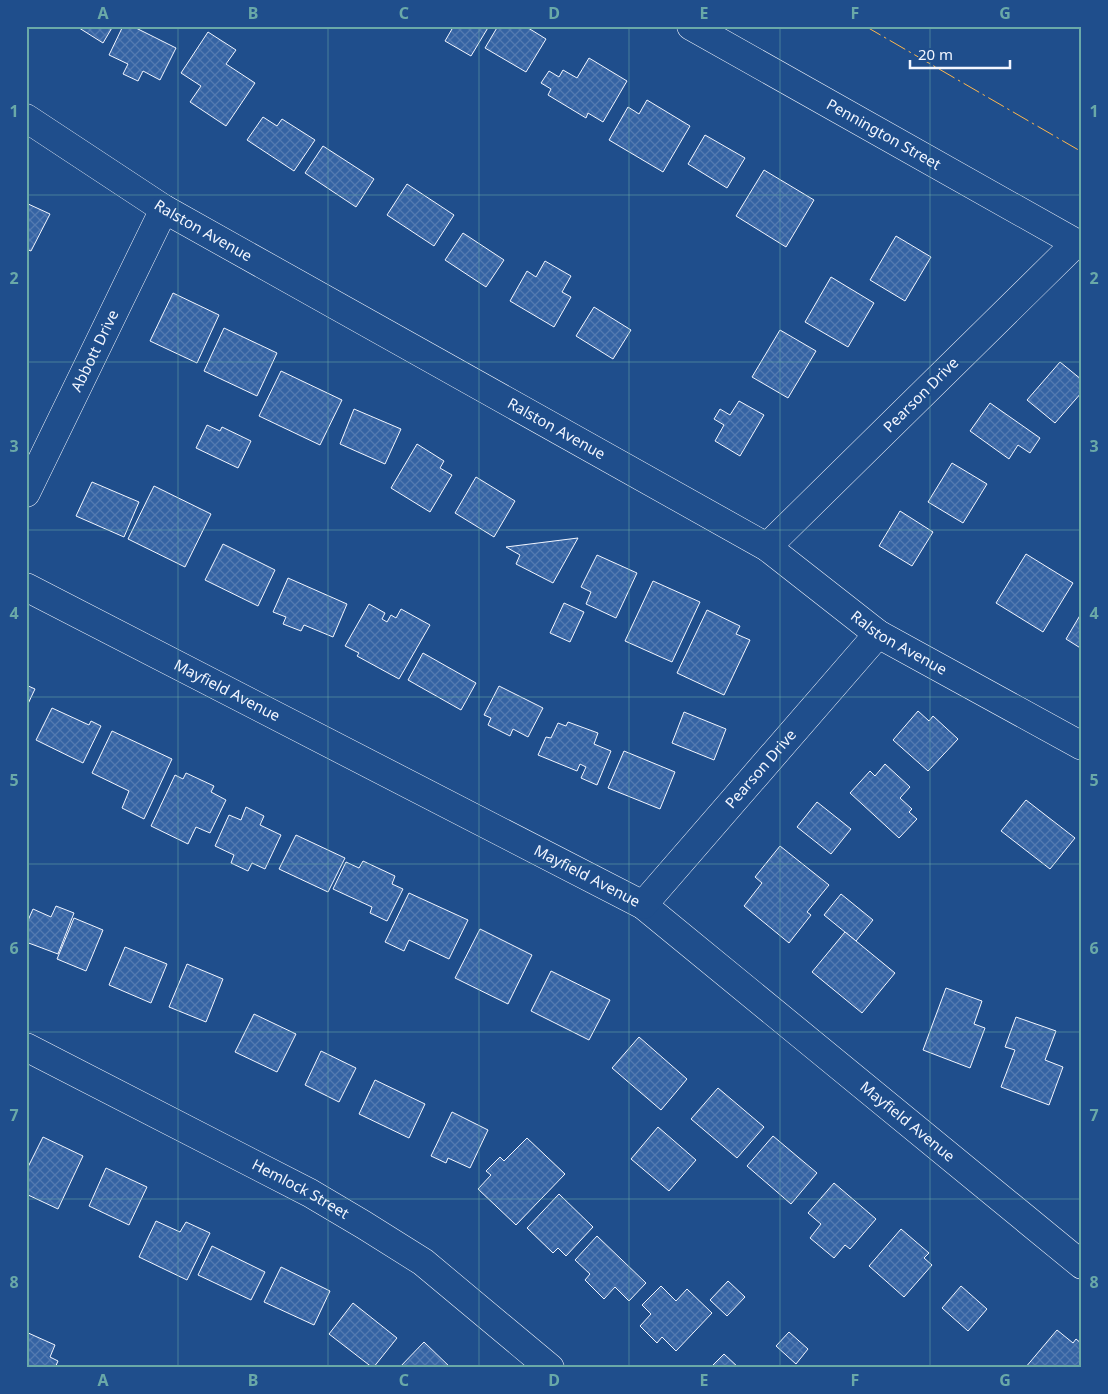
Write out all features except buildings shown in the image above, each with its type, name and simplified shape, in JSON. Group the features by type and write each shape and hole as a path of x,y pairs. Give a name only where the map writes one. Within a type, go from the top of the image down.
{"street":[{"name":"Pennington Street","path":"691,26 1076,243"},
{"name":"Ralston Avenue","path":"26,118 164,210 767,547 878,634 1082,746"},
{"name":"Abbott Drive","path":"26,493 164,210"},
{"name":"Pearson Drive","path":"767,547 1076,243"},
{"name":"Mayfield Avenue","path":"26,587 643,905 1082,1265"},
{"name":"Pearson Drive","path":"643,905 878,634"},
{"name":"Hemlock Street","path":"26,1047 301,1189 364,1225 423,1262 550,1368"}],"power":[{"path":"865,26 1082,152"}]}
